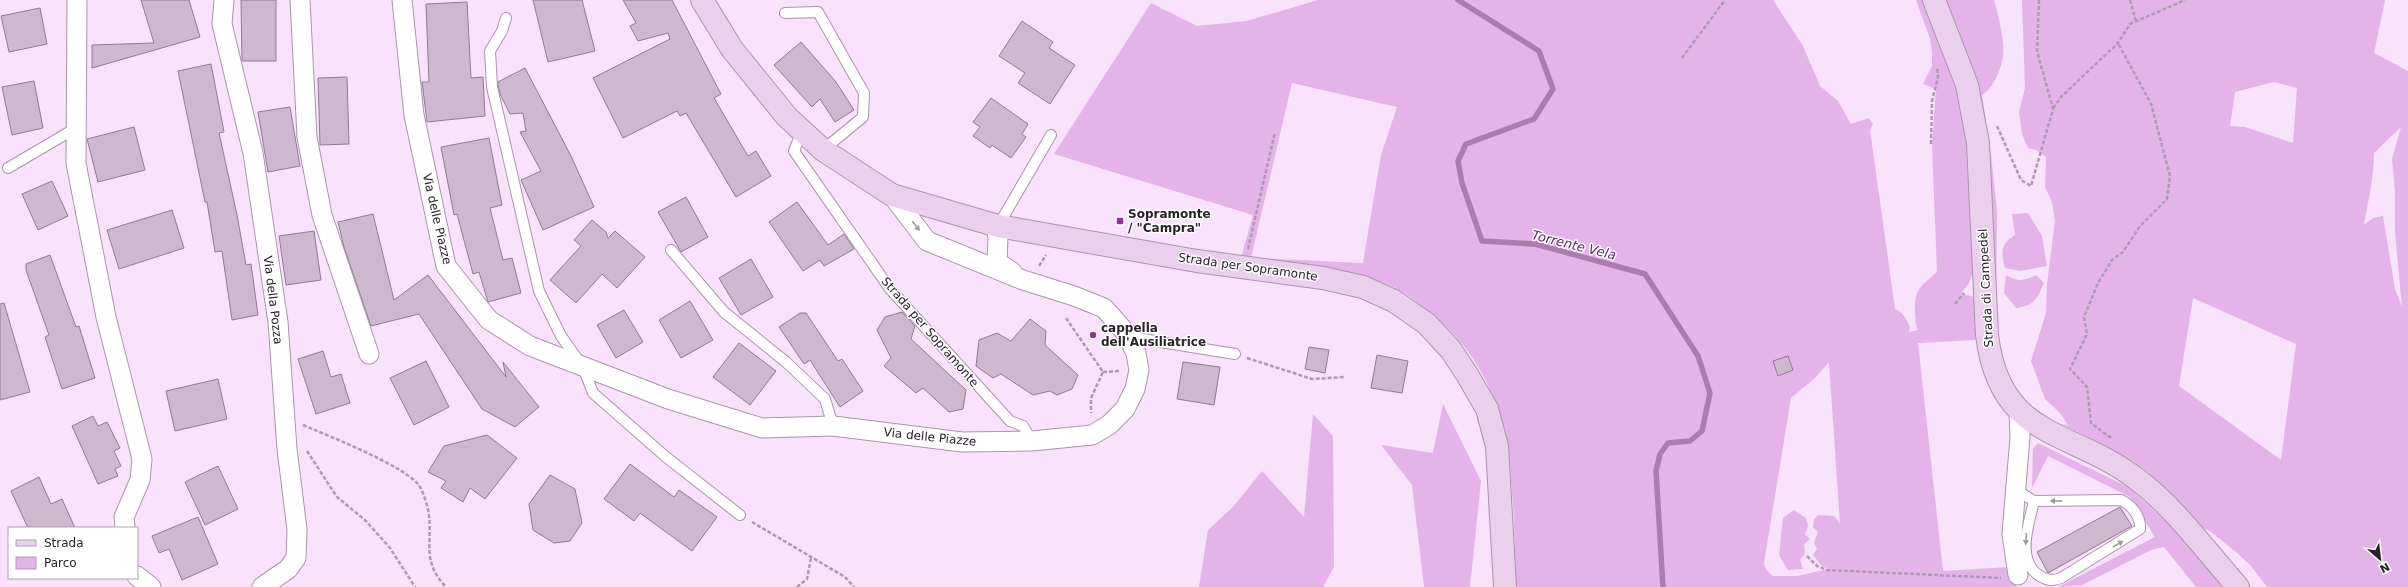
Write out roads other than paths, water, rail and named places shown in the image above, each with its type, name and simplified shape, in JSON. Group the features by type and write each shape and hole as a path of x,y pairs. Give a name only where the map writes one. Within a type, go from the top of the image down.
{"main road":[{"name":"Strada per Sopramonte","path":"702,0 732,49 787,117 823,150 892,195 997,226 1243,267 1323,278 1363,287 1394,301 1427,324 1451,350 1487,409 1497,446 1505,587"},
{"name":"Strada di Campedèl","path":"1934,0 1967,85 1978,144 1990,358 2003,389 2019,411 2031,422 2096,455 2140,481 2169,508 2238,587"}],"street":[{"path":"77,0 76,163 106,317 142,459 140,480 124,517 125,527"},
{"name":"Via della Pozza","path":"224,0 222,24 253,153 278,322 285,417 298,546 296,558 288,569 262,587"},
{"path":"289,0 293,98"},
{"path":"300,0 307,137 322,215 369,354"},
{"name":"Via delle Piazze","path":"402,0 414,115 446,266 489,320 530,346 668,399 762,428 833,426 962,442 1032,441 1092,435 1109,425 1125,409 1135,389 1139,370 1136,353 1127,334 1104,308 1074,296 1023,280 927,241 892,195"},
{"name":"Via delle Piazze","path":"997,226 997,262 1023,280"},
{"path":"2018,575 2012,534 2020,437 2019,411"},
{"path":"138,577 151,587"}],"lane":[{"path":"785,13 818,12 864,93 863,117 823,150"},
{"path":"506,18 502,31 490,51 492,87 498,119 539,291 561,336 583,367 593,393 666,457 740,515"},
{"path":"8,168 76,128"},
{"name":"Strada per Sopramonte","path":"802,131 794,151 890,289 1010,421 1023,426 1032,441"},
{"path":"997,226 1052,135"},
{"path":"671,250 724,312 786,362 825,398 833,426"},
{"path":"1127,334 1142,339 1236,354"},
{"path":"2016,490 2034,501 2121,500 2131,507 2138,517 2140,530 2061,578 2046,580 2033,571 2026,554 2026,537 2034,501"}],"waterway":[{"name":"Torrente Vela","path":"1458,0 1539,51 1553,89 1534,119 1466,144 1458,161 1462,183 1482,241 1535,244 1645,274 1698,356 1710,393 1702,431 1690,441 1668,443 1660,454 1656,471 1663,587"}],"place":[{"name":"Sopramonte / \"Campra\"","path":"1120,221"},
{"name":"cappella dell'Ausiliatrice","path":"1093,335"}]}
